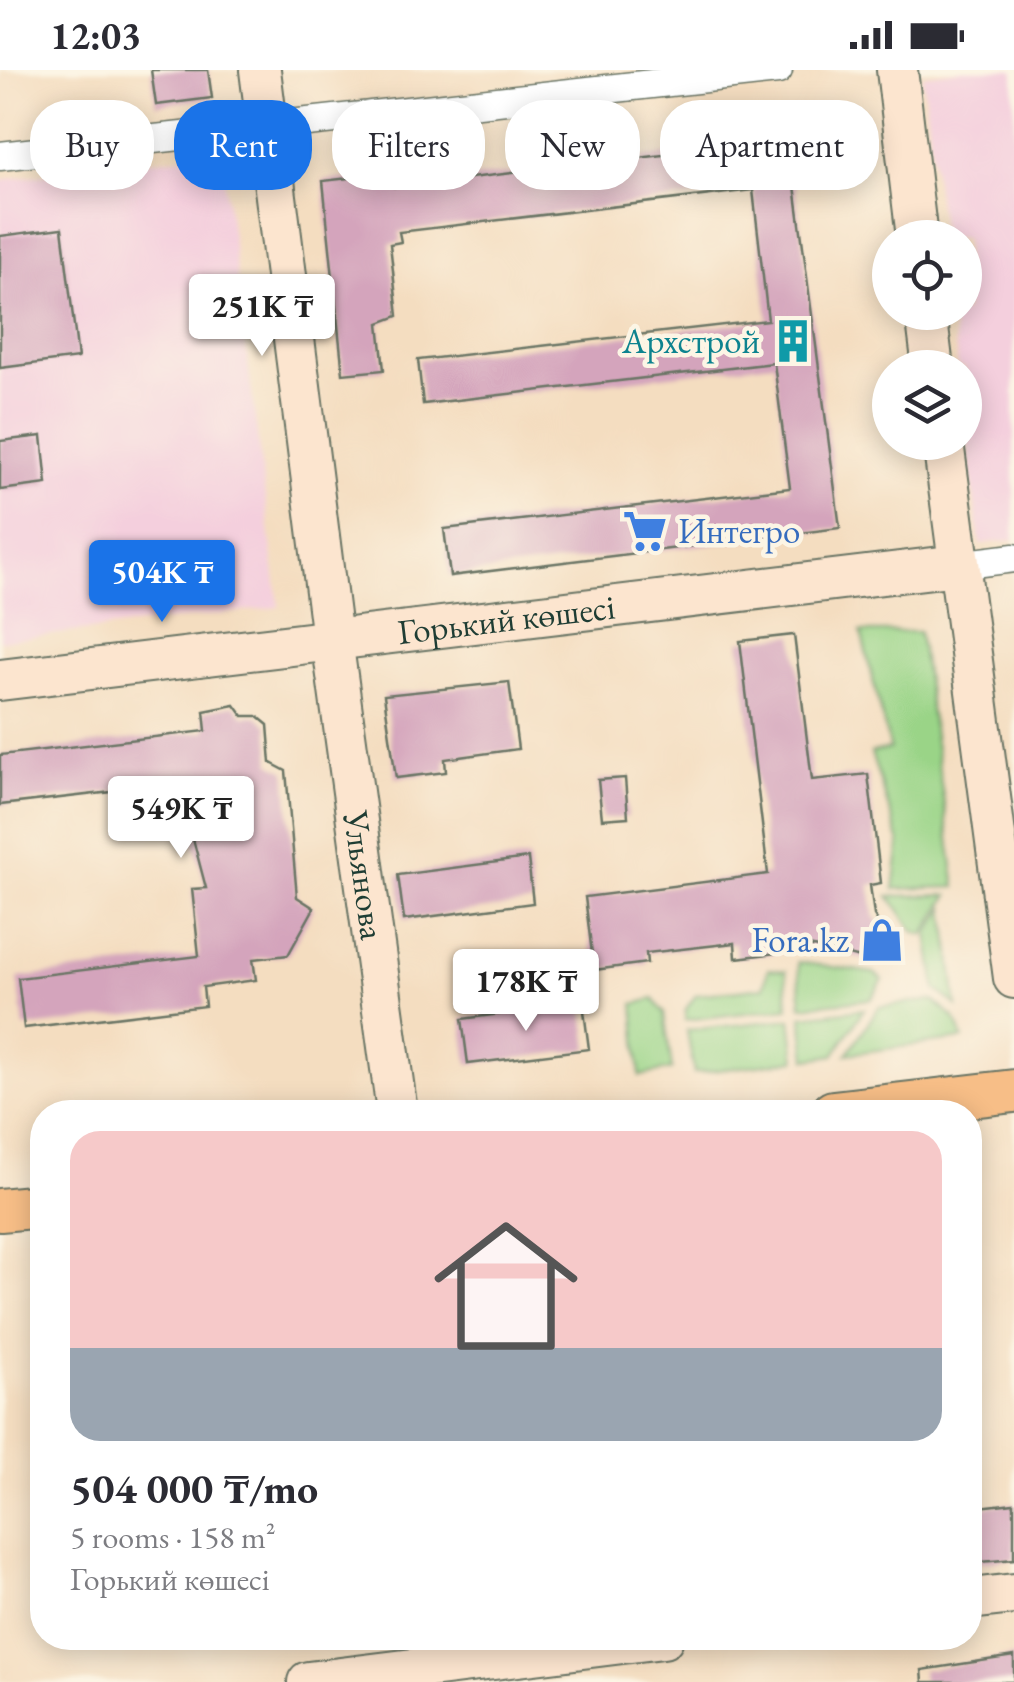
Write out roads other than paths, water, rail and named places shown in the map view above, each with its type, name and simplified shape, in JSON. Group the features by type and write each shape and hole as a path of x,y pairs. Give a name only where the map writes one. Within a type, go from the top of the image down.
{"main road":[{"name":"Ульянова","path":"260,70 264,100"},
{"path":"897,70 914,220"},
{"name":"Ульянова","path":"275,190 395,1100"},
{"path":"944,460 1014,978"},
{"name":"Горький көшесі","path":"0,680 958,565"},
{"path":"936,1100 1014,1091"},
{"path":"0,1210 30,1207"},
{"path":"982,1598 1014,1594"},
{"path":"308,1682 566,1650"}],"street":[{"path":"312,121 778,70"},
{"path":"0,156 174,136"},
{"name":"Горький көшесі","path":"958,565 1014,558"}],"place":[{"name":"Архстрой","path":"793,341"},
{"name":"Интегро","path":"645,531"},
{"name":"Fora.kz","path":"882,940"}]}
